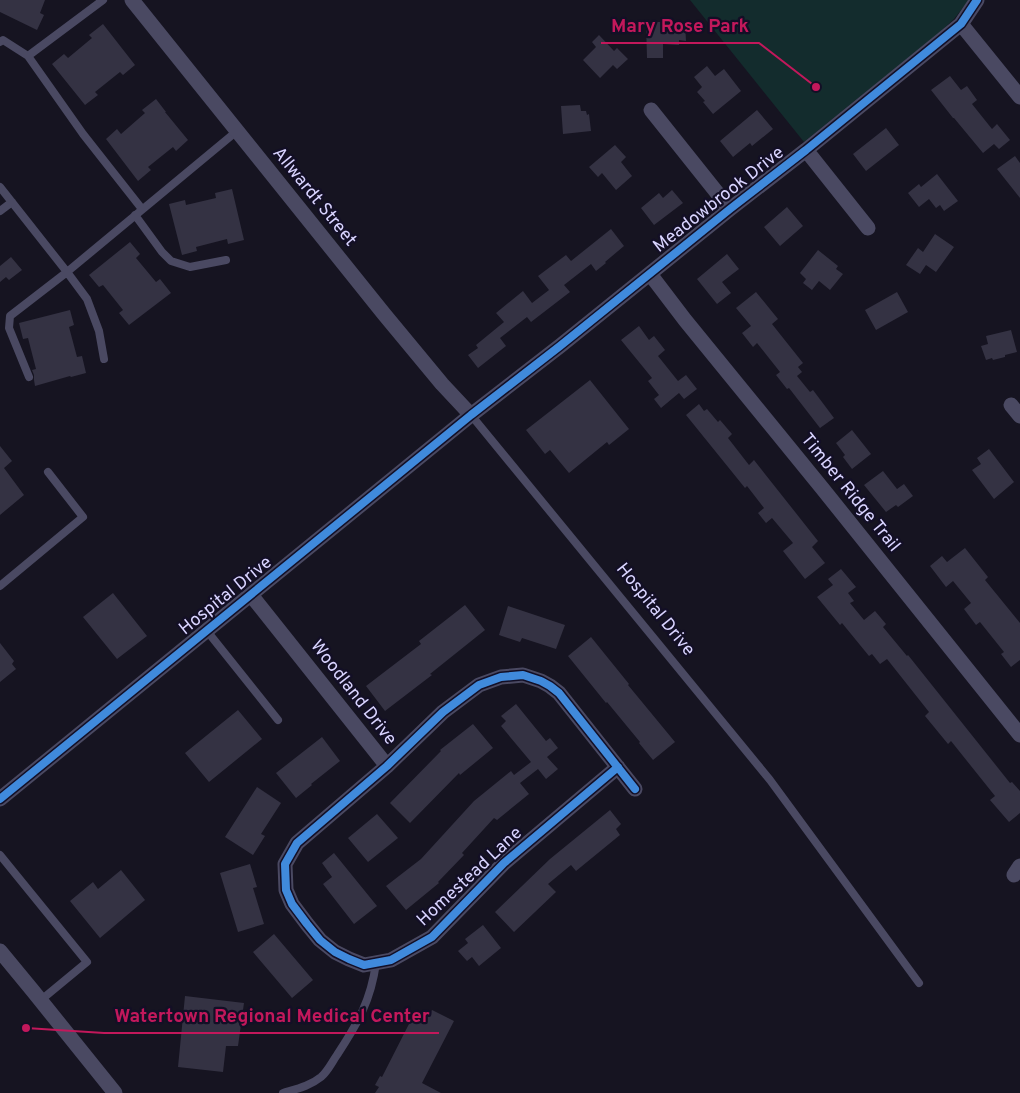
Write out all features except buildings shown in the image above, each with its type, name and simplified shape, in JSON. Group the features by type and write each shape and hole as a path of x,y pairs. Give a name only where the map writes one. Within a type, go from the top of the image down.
{"street":[{"name":"Allwardt Street","path":"132,0 384,314 442,384 471,415"},
{"name":"Meadowbrook Drive","path":"471,415 962,24 977,0"},
{"path":"962,24 1020,97"},
{"path":"651,110 730,209"},
{"path":"806,150 868,228"},
{"name":"Timber Ridge Trail","path":"650,274 1020,736"},
{"name":"Hospital Drive","path":"2,794 207,631 471,415"},
{"name":"Woodland Drive","path":"251,595 386,766 443,712 479,685 501,677 523,676 541,681 559,693 635,789"},
{"name":"Homestead Lane","path":"386,766 297,843 285,864 286,890 292,904 320,940 335,952 364,965 391,960 432,937 504,863 618,767"},
{"path":"0,951 116,1093"}],"lane":[{"path":"28,56 103,0"},
{"path":"1,39 28,56 84,134 142,209"},
{"path":"29,376 9,328 10,316 67,272 237,132"},
{"path":"0,187 87,299 98,331 104,359"},
{"path":"0,212 12,202"},
{"path":"135,215 162,252 171,260 190,267 226,260"},
{"name":"Hospital Drive","path":"471,415 770,780 919,983"},
{"path":"0,586 83,517 48,472"},
{"path":"207,631 278,720"},
{"path":"0,855 87,962 41,1000"},
{"path":"282,1093 303,1088 322,1076 329,1068 362,1012 372,988 376,963"}],"green space":[{"path":"690,0 969,0 954,19 939,33 804,142"}],"cycle path":[{"path":"0,799 471,415 806,150 961,24 977,0"},
{"path":"618,767 504,863 432,937 391,960 364,965 335,952 320,940 307,924 292,904 286,890 285,864 297,843 387,766 443,712 479,685 501,677 523,675 541,681 559,693 635,789"}],"place":[{"name":"Mary Rose Park","path":"816,87"},
{"name":"Watertown Regional Medical Center","path":"26,1028"}]}
